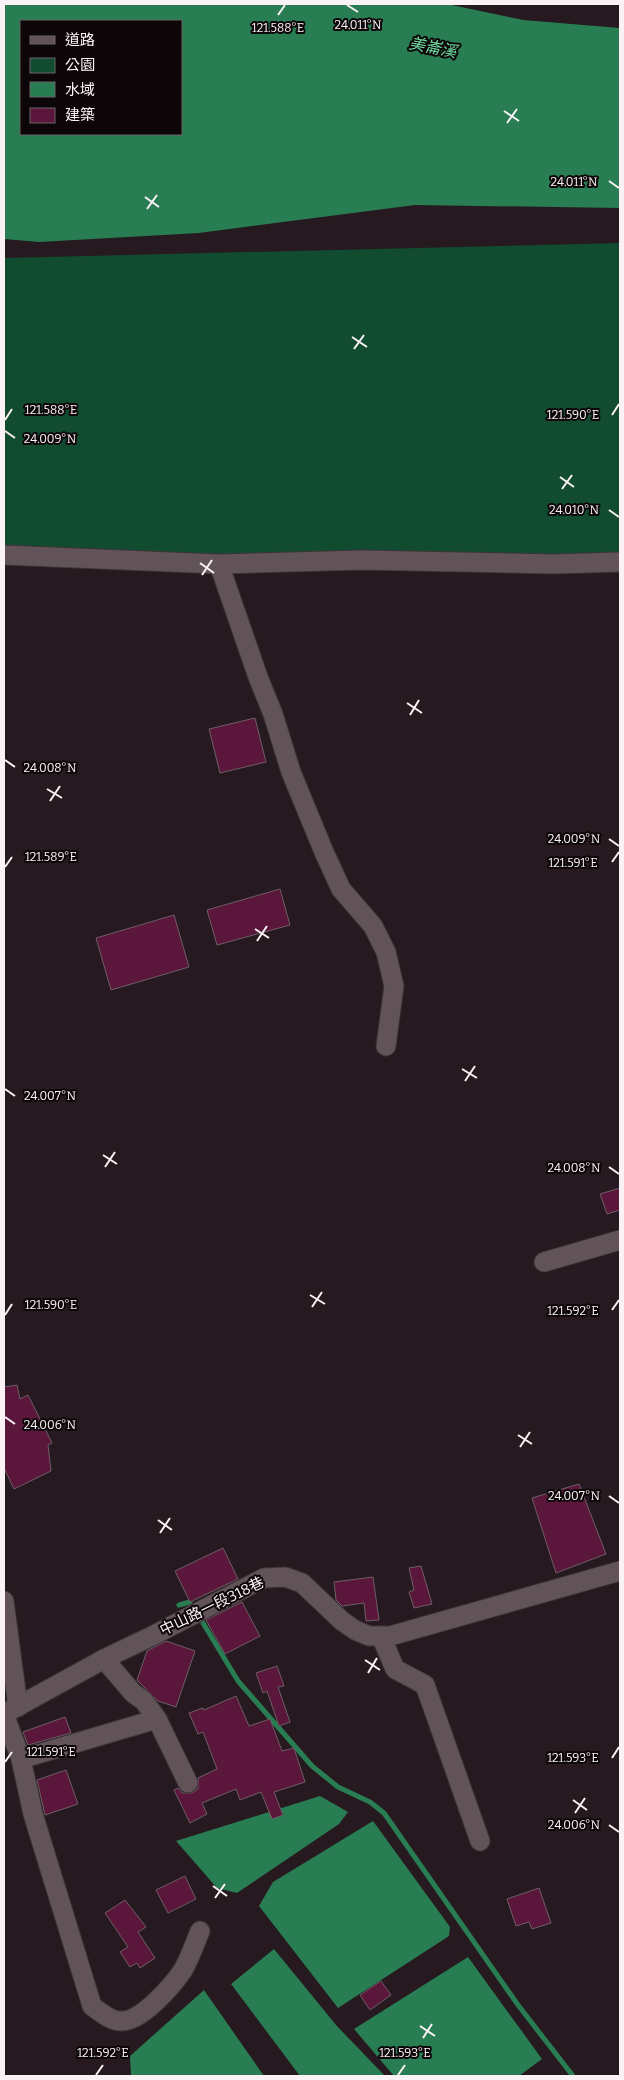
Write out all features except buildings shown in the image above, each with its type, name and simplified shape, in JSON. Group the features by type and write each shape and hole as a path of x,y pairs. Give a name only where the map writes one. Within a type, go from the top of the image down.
{"street":[{"path":"4,555 219,564 362,560 553,564 620,562"},
{"path":"219,564 258,677 273,714 291,772 324,852 341,889 373,926 386,952 394,986 386,1046"},
{"path":"544,1262 620,1240"},
{"name":"中山路一段318巷","path":"9,1712 104,1659 264,1578 285,1577 302,1582 342,1621 369,1636 390,1636 620,1571"},
{"path":"4,1602 9,1712 22,1759 33,1814 92,2006 104,2015 122,2022 135,2018 150,2006 183,1970 200,1931"},
{"path":"382,1636 395,1669 425,1685 480,1841"},
{"path":"104,1659 133,1693 144,1701 157,1719 188,1783"},
{"path":"22,1759 157,1719"}],"green space":[{"path":"620,243 620,559 553,564 4,549 4,258"}],"water":[{"name":"美崙溪","path":"4,4 447,4 523,20 620,28 620,208 415,205 199,233 39,242 4,239"},
{"path":"320,1796 348,1812 339,1824 237,1893 217,1888 176,1841"},
{"path":"373,1821 450,1927 449,1936 338,2008 259,1906 273,1882"},
{"path":"274,1949 336,2025 385,2076 300,2076 231,1984"},
{"path":"468,1957 542,2059 519,2076 394,2076 354,2029"},
{"path":"204,1990 264,2076 131,2076 130,2056"}],"waterway":[{"path":"179,1605 190,1602"},
{"path":"203,1623 238,1681 312,1766 338,1787 370,1802 384,1813 518,2005 573,2076"}]}
